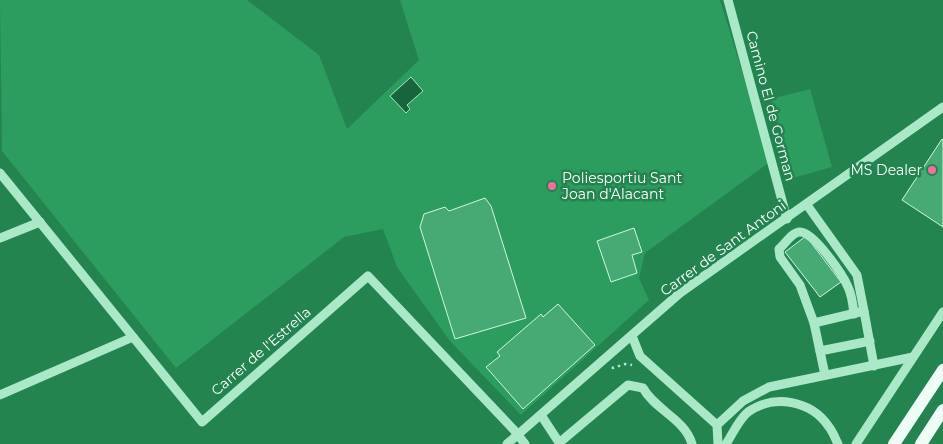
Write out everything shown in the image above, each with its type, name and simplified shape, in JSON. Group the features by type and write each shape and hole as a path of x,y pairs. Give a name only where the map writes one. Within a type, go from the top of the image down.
{"main road":[{"path":"894,444 943,370"},
{"path":"921,444 943,410"}],"street":[{"name":"Camino El de Gorman","path":"728,0 787,219"},
{"name":"Carrer de Sant Antoni","path":"507,444 680,293 808,205 943,108"},
{"name":"Carrer de l'Estrella","path":"0,173 202,422 368,276 518,434"},
{"path":"808,205 857,275 874,366"},
{"path":"0,238 40,222"},
{"path":"825,375 814,323 800,285 780,257 780,249 794,234 800,232 809,234 818,242 848,286 854,314"},
{"path":"814,323 864,311"},
{"path":"856,444 943,312"},
{"path":"632,336 640,356 717,424 718,444"},
{"path":"0,395 133,337"},
{"path":"820,351 870,341"},
{"path":"717,424 743,400 770,387 913,358"},
{"path":"541,415 559,444 628,385 643,388 653,403 674,418 692,444"},
{"path":"726,444 746,413 766,402 790,401 813,410 829,426 838,444"},
{"path":"518,434 525,444"}],"shaded area":[{"path":"0,0 247,0 319,55 347,129 419,60 400,0 720,0 770,162 645,253 639,278 649,300 521,415 450,341 397,267 383,229 344,237 176,368 2,151"},
{"path":"411,77 423,91 407,105 410,109 406,113 390,96"},
{"path":"810,89 832,167 793,178 771,99"}],"building":[{"name":"MS Dealer","path":"943,140 943,227 902,200"},
{"path":"485,198 491,206 526,318 455,339 420,227 424,214 445,207 449,211"},
{"path":"634,228 642,252 632,255 637,273 611,282 597,241"},
{"path":"806,236 841,282 820,297 785,252"},
{"path":"558,304 595,345 523,409 486,367 500,356 497,352 541,314 543,317"}],"place":[{"name":"MS Dealer","path":"932,170"},
{"name":"Poliesportiu Sant Joan d'Alacant","path":"552,186"}]}
